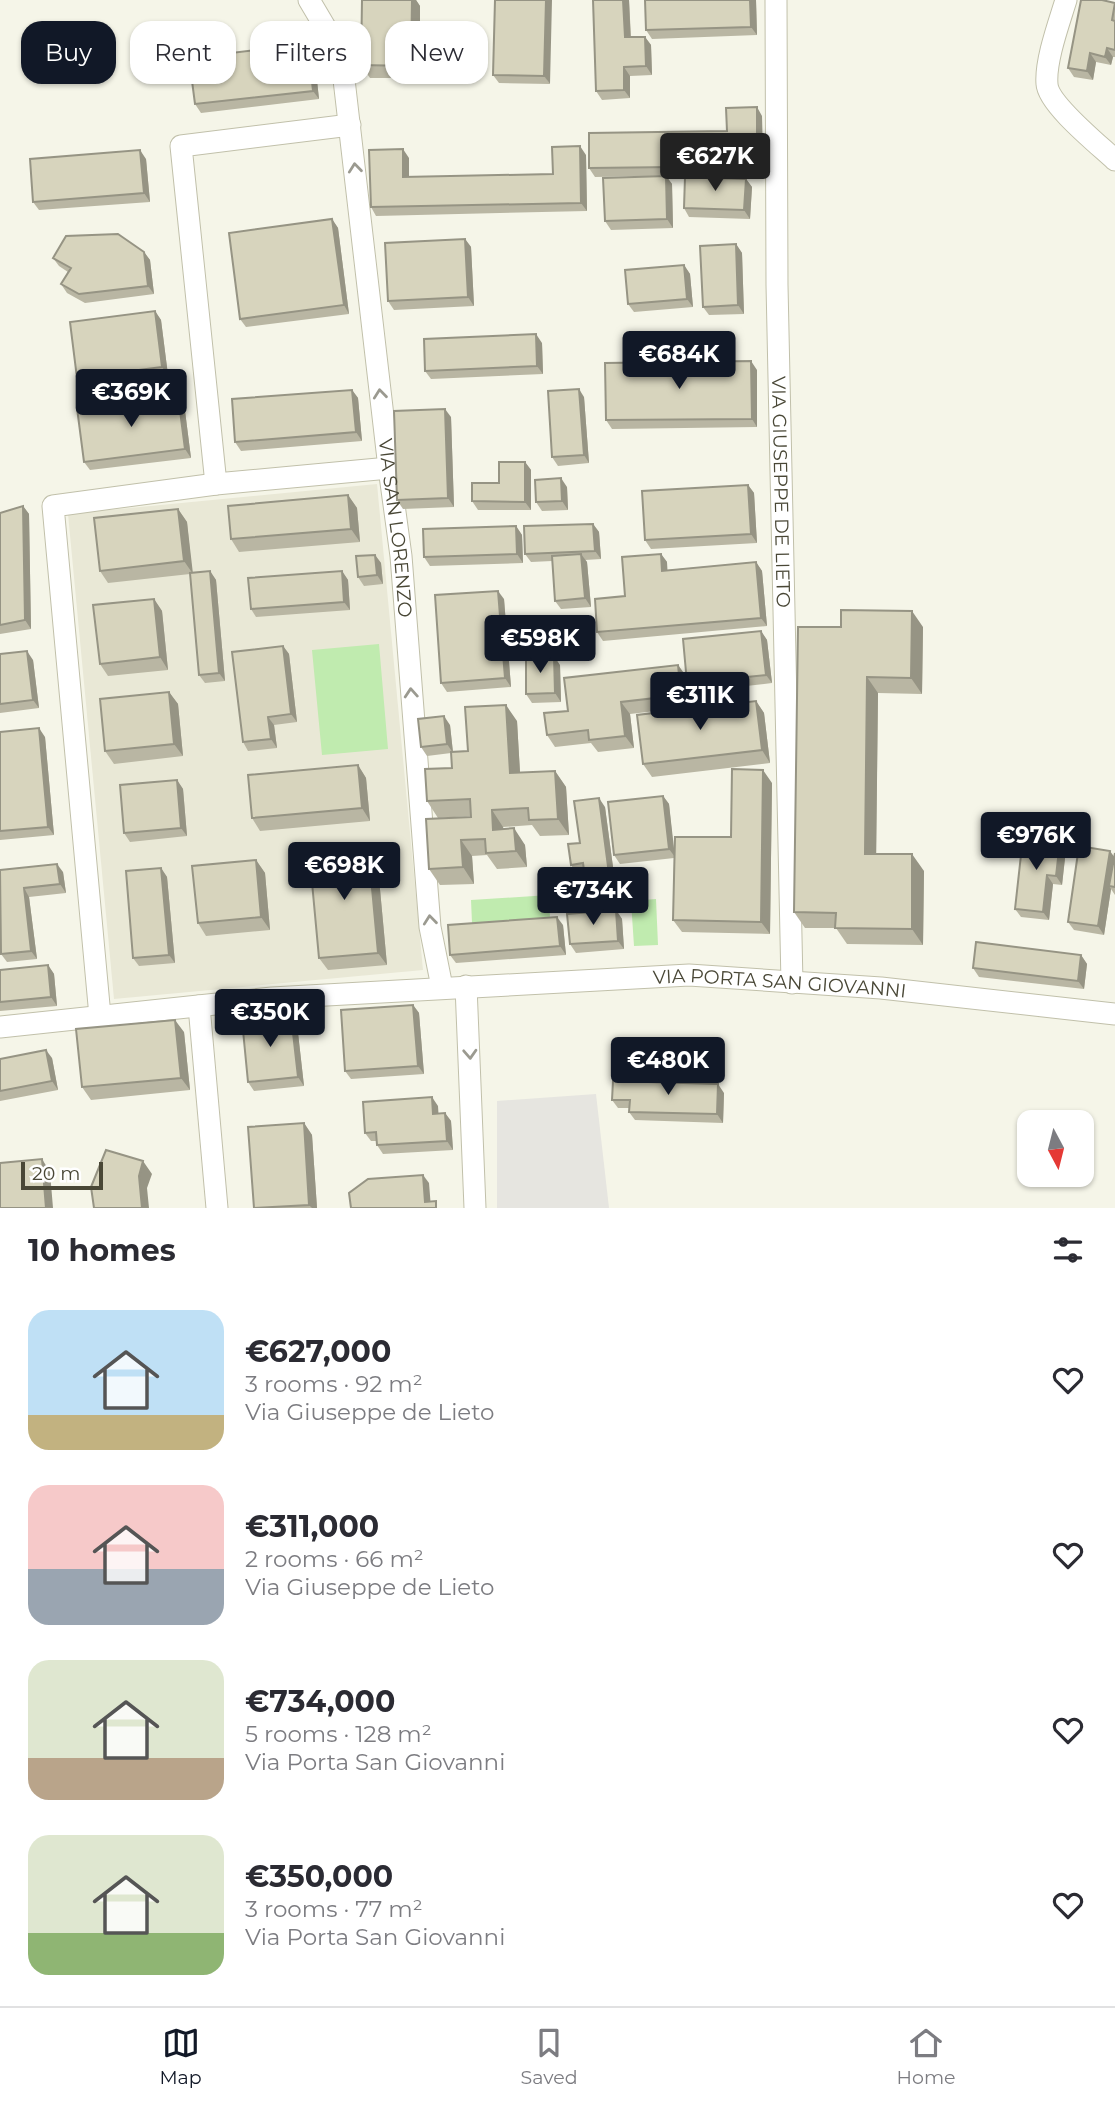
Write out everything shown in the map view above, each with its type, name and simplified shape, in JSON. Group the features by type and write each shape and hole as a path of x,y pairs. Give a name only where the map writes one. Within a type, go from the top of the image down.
{"street":[{"name":"VIA SAN LORENZO","path":"309,0 328,32 343,71 401,556 430,927 442,987"},
{"name":"VIA GIUSEPPE DE LIETO","path":"776,0 777,285 792,983"},
{"path":"1066,0 1052,46 1047,86 1058,107 1115,160"},
{"path":"216,484 181,146 350,125"},
{"path":"100,1016 53,506 216,484 389,468"},
{"name":"VIA PORTA SAN GIOVANNI","path":"0,1027 272,998 689,975 881,988 1115,1014"},
{"path":"466,986 475,1208"},
{"path":"199,1006 217,1208"}],"shaded area":[{"path":"377,484 423,970 114,999 68,514"},
{"path":"596,1094 609,1208 497,1208 497,1101"}],"green space":[{"path":"379,644 388,749 322,755 312,650"},
{"path":"549,895 550,918 472,923 471,900"},
{"path":"656,899 658,945 634,946 631,901"}],"building":[{"path":"362,0 412,0 412,21 385,21 385,65 371,65 371,21 362,21"},
{"path":"495,0 546,0 544,76 493,75"},
{"path":"593,0 623,0 625,37 645,37 646,66 624,67 624,90 596,91"},
{"path":"645,0 750,0 751,27 646,30"},
{"path":"1081,0 1115,3 1112,20 1115,21 1115,50 1107,48 1105,57 1090,53 1087,71 1068,68"},
{"path":"250,51 250,84 312,84 313,91 195,104 192,84 236,84 236,52"},
{"path":"757,107 757,166 589,168 589,133 727,131 726,108"},
{"path":"580,146 581,203 371,207 369,150 403,149 403,177 553,174 552,147"},
{"path":"140,150 144,193 33,202 30,159"},
{"path":"666,176 667,219 605,221 603,178"},
{"path":"685,177 746,179 744,210 684,208"},
{"path":"332,219 344,305 240,319 229,233"},
{"path":"118,234 144,252 148,286 79,294 61,284 71,268 53,258 66,236"},
{"path":"465,239 468,297 388,301 385,243"},
{"path":"736,244 738,305 703,307 700,246"},
{"path":"684,265 687,299 628,304 625,270"},
{"path":"155,311 162,367 77,378 70,322"},
{"path":"536,334 537,366 425,371 424,339"},
{"path":"751,361 752,419 606,420 605,363"},
{"path":"579,389 584,455 552,457 548,391"},
{"path":"352,390 356,432 235,442 232,399"},
{"path":"178,395 185,449 84,462 77,408"},
{"path":"445,409 448,498 397,500 394,411"},
{"path":"499,462 525,462 525,502 472,501 472,483 499,483"},
{"path":"561,478 562,501 536,502 535,480"},
{"path":"748,485 751,534 645,540 642,491"},
{"path":"348,495 351,529 231,539 228,506"},
{"path":"23,506 25,620 0,625 0,513"},
{"path":"178,509 184,561 100,571 94,518"},
{"path":"593,524 595,551 525,554 524,526"},
{"path":"516,526 517,554 424,557 423,529"},
{"path":"581,554 585,598 555,601 552,556"},
{"path":"661,554 662,571 756,562 761,618 597,632 595,599 625,596 622,557"},
{"path":"375,555 377,575 358,577 356,556"},
{"path":"210,571 219,673 199,675 190,573"},
{"path":"342,571 344,602 251,609 248,578"},
{"path":"498,591 505,678 441,683 435,595"},
{"path":"154,599 160,657 100,664 93,605"},
{"path":"841,610 912,611 911,678 867,677 865,854 912,854 912,929 835,928 836,913 794,912 798,627 841,627"},
{"path":"761,631 766,675 687,683 683,639"},
{"path":"283,646 291,714 268,717 271,739 243,742 232,652"},
{"path":"27,651 33,700 0,704 0,654"},
{"path":"554,656 555,693 526,694 526,657"},
{"path":"678,665 681,695 621,702 625,736 589,740 588,730 547,735 544,713 568,711 564,678"},
{"path":"169,692 174,744 105,751 100,699"},
{"path":"756,701 762,750 643,764 637,715"},
{"path":"506,705 510,773 555,771 558,819 529,820 528,808 492,810 493,830 514,828 516,851 486,853 485,839 461,840 463,867 429,869 426,819 471,817 470,799 427,801 425,769 452,768 451,752 468,751 465,707"},
{"path":"444,716 447,744 421,747 418,719"},
{"path":"39,728 48,827 0,831 0,732"},
{"path":"358,765 362,808 252,818 248,775"},
{"path":"732,769 763,770 761,922 673,920 675,837 731,837"},
{"path":"177,780 181,828 124,833 120,785"},
{"path":"663,796 669,849 614,855 608,802"},
{"path":"599,798 611,889 587,892 583,863 571,865 568,844 580,843 574,801"},
{"path":"1023,837 1060,841 1056,876 1047,875 1043,912 1015,909"},
{"path":"368,845 378,953 319,958 309,850"},
{"path":"1079,846 1110,851 1098,926 1068,922"},
{"path":"1115,853 1115,887 1109,886"},
{"path":"256,860 261,917 198,923 192,866"},
{"path":"57,864 60,884 24,888 31,951 1,954 0,870"},
{"path":"161,868 169,955 133,958 126,871"},
{"path":"616,910 618,941 570,944 567,914"},
{"path":"557,917 560,946 450,955 448,925"},
{"path":"976,942 1081,955 1078,981 973,968"},
{"path":"48,965 51,997 0,1002 0,970"},
{"path":"413,1005 418,1066 345,1071 341,1010"},
{"path":"291,1015 298,1077 248,1082 242,1020"},
{"path":"175,1020 181,1078 82,1087 76,1029"},
{"path":"46,1050 52,1081 0,1091 0,1059"},
{"path":"613,1081 718,1084 717,1114 629,1112 630,1100 612,1100"},
{"path":"432,1097 433,1114 445,1113 447,1141 377,1145 376,1132 365,1133 363,1102"},
{"path":"304,1123 309,1205 254,1208 248,1127"},
{"path":"106,1150 143,1161 139,1176 142,1208 94,1208 91,1187"},
{"path":"42,1159 46,1208 0,1208 0,1163"},
{"path":"423,1175 425,1202 436,1201 436,1208 351,1208 349,1193 368,1179"}]}
